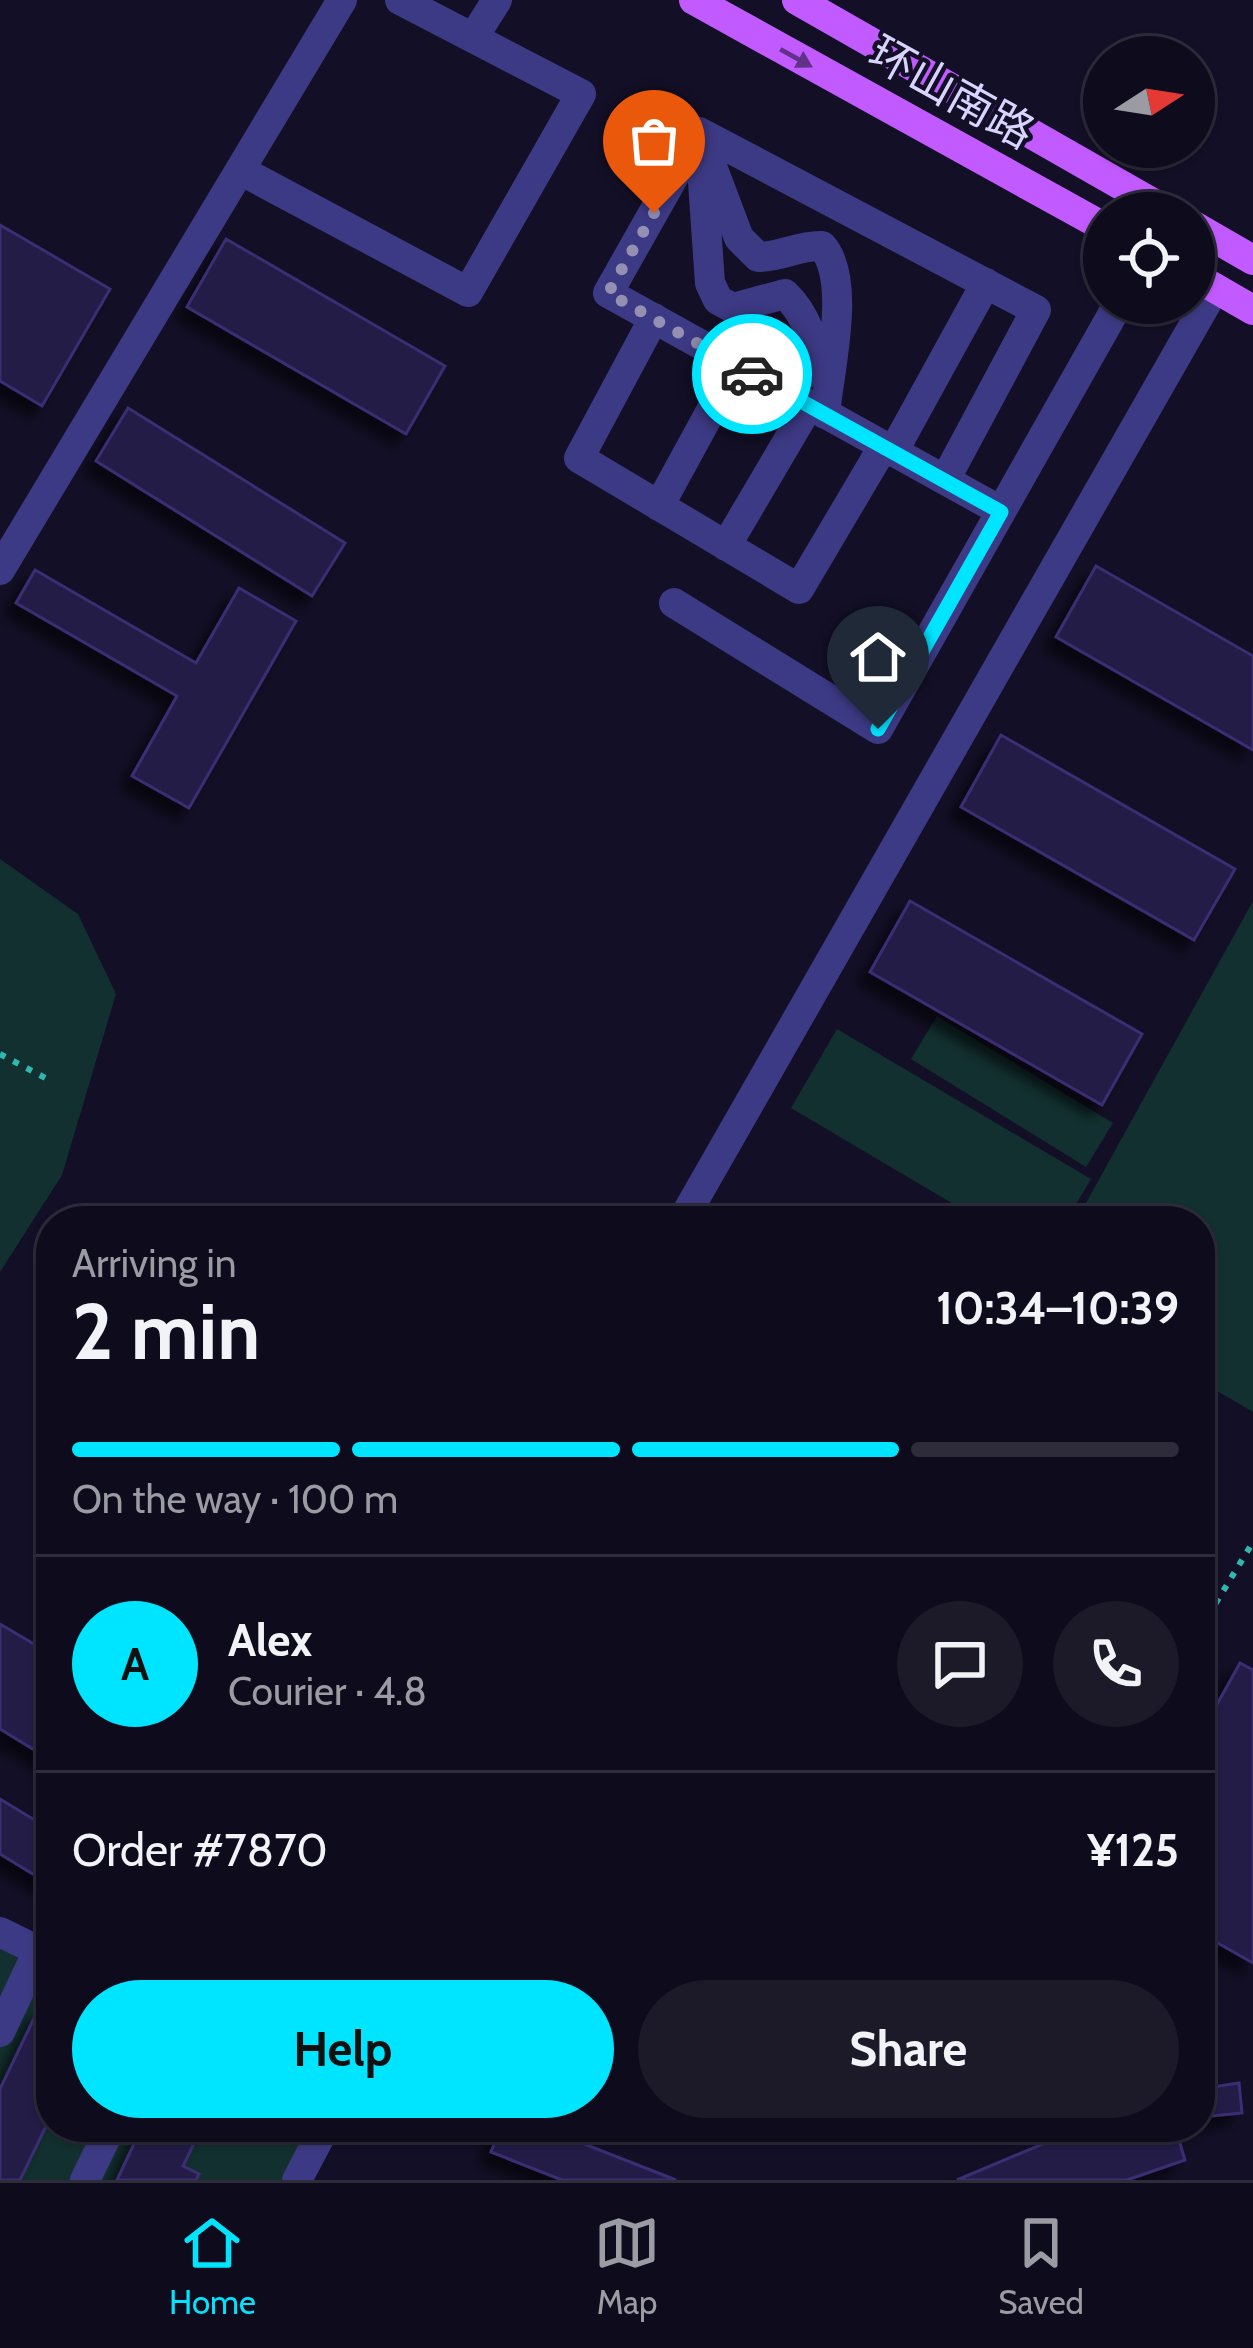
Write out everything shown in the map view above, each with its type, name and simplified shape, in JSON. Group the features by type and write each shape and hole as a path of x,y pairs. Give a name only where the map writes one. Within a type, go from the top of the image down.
{"main road":[{"name":"环山南路","path":"694,0 1083,215"},
{"name":"环山南路","path":"796,0 1133,192"},
{"path":"1215,238 1253,260"},
{"path":"1215,288 1253,310"}],"street":[{"path":"0,570 342,0"},
{"path":"240,170 468,292 580,94 400,0"},
{"path":"473,38 497,0"},
{"path":"699,132 1036,310 944,480"},
{"path":"699,132 608,293 1001,512"},
{"path":"699,132 739,238 758,257 822,246 833,259 838,282 817,409 726,545"},
{"path":"699,132 710,283 718,300 733,308 785,294 800,308 814,343 817,409"},
{"path":"654,318 579,458 799,589 986,283"},
{"path":"674,603 878,729 1106,324"},
{"path":"690,1206 1181,324"},
{"path":"659,506 736,365"},
{"path":"0,1932 36,1950"},
{"path":"0,2032 36,1968"},
{"path":"85,2180 104,2142"},
{"path":"297,2180 317,2142"}],"path":[{"path":"0,1054 52,1082"},
{"path":"1215,1604 1253,1542"}],"green space":[{"path":"0,859 78,914 116,994 62,1175 42,1206 36,1206 36,1216 0,1272"},
{"path":"1253,901 1253,1412 1215,1390 1215,1206 1084,1206"},
{"path":"937,1016 1113,1123 1086,1167 911,1059"},
{"path":"837,1029 1091,1179 1075,1206 957,1206 791,1108"},
{"path":"0,1918 36,1936 36,2142 302,2142 283,2180 0,2180"}],"building":[{"path":"0,225 110,289 42,406 0,381"},
{"path":"226,239 445,366 406,434 187,307"},
{"path":"128,408 345,543 312,596 96,461"},
{"path":"1096,566 1253,656 1253,750 1056,637"},
{"path":"35,570 196,663 239,588 296,621 189,808 132,776 177,696 16,603"},
{"path":"1001,735 1235,869 1194,940 961,807"},
{"path":"910,901 1142,1034 1102,1105 870,972"},
{"path":"0,1624 36,1645 36,1751 0,1729"},
{"path":"1240,1663 1253,1670 1253,1963 1215,1941 1215,1708"},
{"path":"0,1799 36,1821 36,1876 0,1854"},
{"path":"36,2014 38,2142 20,2180 0,2180 0,2089"},
{"path":"1239,2083 1242,2113 1215,2116 1215,2087"},
{"path":"135,2142 195,2142 183,2166 199,2174 196,2180 117,2180"},
{"path":"495,2142 579,2142 676,2180 562,2180 491,2152"},
{"path":"1047,2142 1180,2142 1185,2160 1127,2180 957,2180"}],"way so far":[{"path":"654,213 608,293 752,374"}],"route":[{"path":"752,374 1001,512 878,729"}]}
